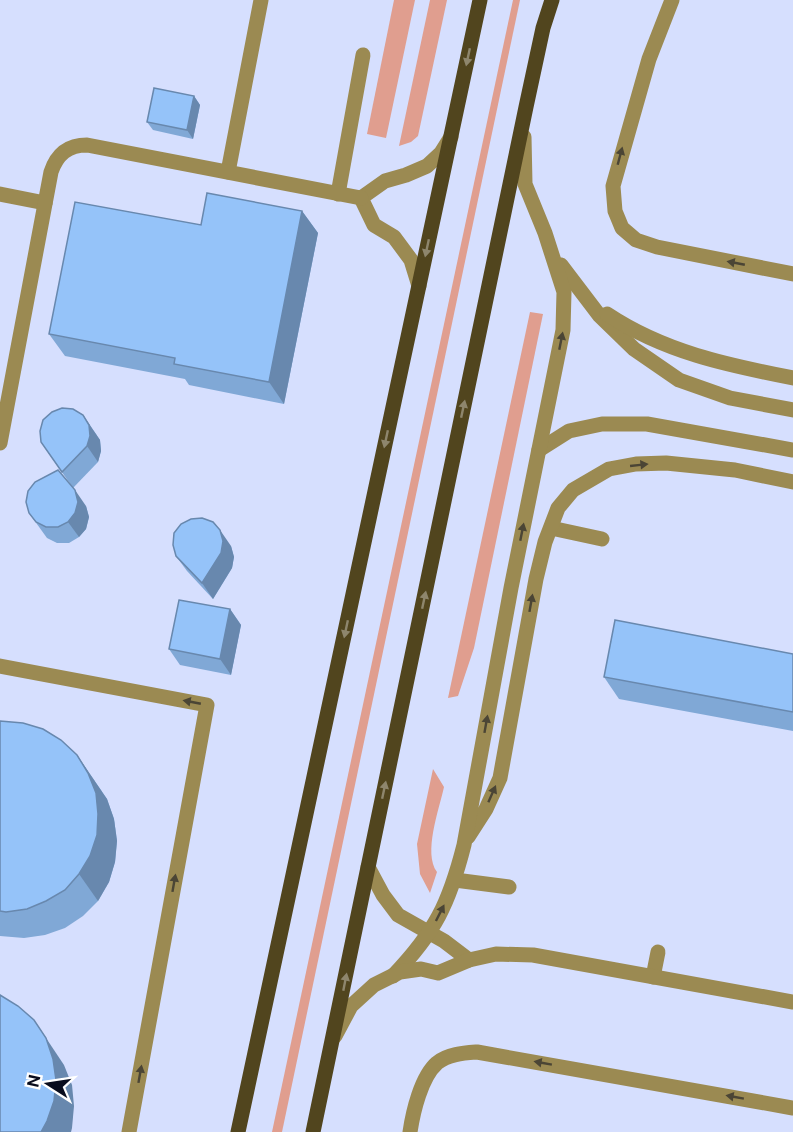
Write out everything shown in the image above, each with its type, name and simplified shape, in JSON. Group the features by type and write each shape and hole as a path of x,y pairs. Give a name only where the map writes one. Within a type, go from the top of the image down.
{"main road":[{"path":"238,1132 480,0"},
{"path":"313,1132 526,107 543,28 552,0"}],"street":[{"path":"228,172 261,0"},
{"path":"672,0 649,59 613,186 615,211 622,228 636,240 657,248 793,274"},
{"path":"338,194 363,55"},
{"path":"393,976 429,933 442,911 455,880 464,845 511,588 563,330 564,292 550,247 525,184 526,107"},
{"path":"0,443 45,203 54,163 60,154 77,145 87,145 361,198 385,182 427,166 441,153 451,137"},
{"path":"0,194 45,203"},
{"path":"361,198 374,225 394,237 411,260 419,286"},
{"path":"550,247 569,278 598,315 634,349 679,380 730,398 793,410"},
{"path":"585,297 623,324 648,338 678,350 725,364 793,378"},
{"path":"539,450 569,431 602,424 647,424 793,450"},
{"path":"464,845 486,809 500,778 536,579 558,508 573,490 609,469 636,464 666,463 735,470 793,482"},
{"path":"551,528 602,538"},
{"path":"0,666 207,705 129,1132"},
{"path":"368,867 383,895 398,915 444,941 469,960"},
{"path":"455,880 509,887"},
{"path":"653,977 658,952"},
{"path":"334,1039 351,1006 374,985 400,972 420,969 438,973 469,960 496,954 533,955 793,1002"},
{"path":"410,1132 414,1110 424,1082 437,1064 458,1053 477,1052 793,1108"}],"shaded area":[{"path":"394,0 415,0 386,138 367,134"},
{"path":"430,0 447,0 418,136 411,142 399,146"},
{"path":"513,0 520,0 282,1132 272,1132"},
{"path":"530,312 543,314 474,648 458,696 448,698"},
{"path":"433,769 444,787 432,843 431,854 437,872 430,893 420,874 417,844"}],"building":[{"path":"154,88 194,96 187,130 147,122"},
{"path":"207,193 302,211 269,382 174,364 175,358 49,334 75,202 201,225"},
{"path":"62,408 73,409 83,415 89,425 90,436 87,446 62,472 41,442 40,431 43,420 52,412"},
{"path":"58,470 75,490 78,502 75,513 68,522 58,527 46,527 36,522 29,513 26,502 28,491 35,482"},
{"path":"202,518 213,522 220,530 223,541 221,553 202,583 176,556 173,545 174,533 181,524 191,519"},
{"path":"179,600 230,609 220,659 169,649"},
{"path":"615,620 793,654 793,712 604,677"},
{"path":"0,721 23,723 43,729 61,740 77,755 96,793 98,814 97,835 90,856 79,874 65,890 27,909 6,912 0,911"},
{"path":"0,995 18,1006 34,1020 46,1038 53,1059 56,1080 54,1101 41,1132 0,1132"}]}
